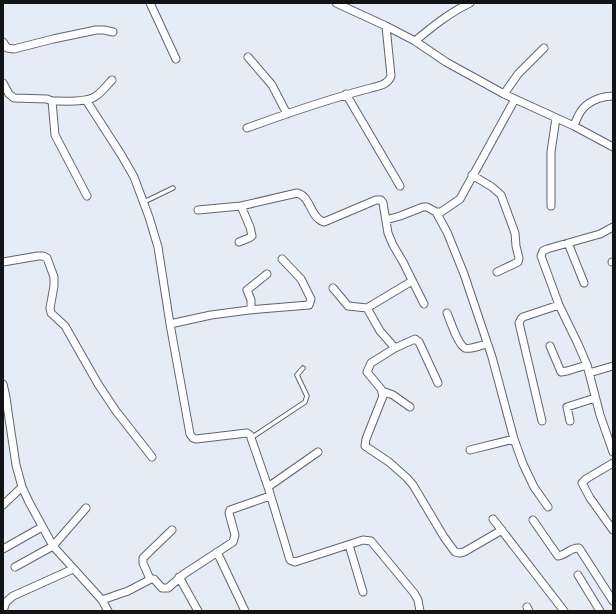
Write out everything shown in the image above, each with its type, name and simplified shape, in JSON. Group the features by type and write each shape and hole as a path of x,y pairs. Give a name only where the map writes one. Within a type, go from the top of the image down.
{"street":[{"path":"150,3 176,59"},
{"path":"338,3 386,26 415,42 446,62 504,94 574,126 613,147"},
{"path":"415,42 457,6 470,3"},
{"path":"247,128 346,94 385,84 391,76 386,26"},
{"path":"3,42 7,48 14,50 53,39 96,30 112,32"},
{"path":"504,94 518,74 544,48"},
{"path":"248,57 272,85 287,114"},
{"path":"3,83 9,94 14,98 47,99 52,101 86,100 97,96 112,80"},
{"path":"346,94 400,186"},
{"path":"574,126 576,118 585,106 597,99 613,96"},
{"path":"436,212 441,212 460,199 514,99"},
{"path":"86,100 134,177 144,202 158,247 188,428 192,437 196,439 247,433 251,438 268,487 289,557 292,562 363,540 368,540 373,543 386,561 414,593 418,600 420,611"},
{"path":"52,101 55,135 87,196"},
{"path":"551,206 551,152 556,118"},
{"path":"472,175 497,190 501,195 515,233 519,258 518,262 497,272"},
{"path":"198,210 241,206 297,193 304,196 318,219 324,222 350,210 379,200 383,203 388,233 393,245 424,304"},
{"path":"239,242 252,236 250,227 241,206"},
{"path":"386,220 423,207 427,207 436,212 447,232 464,274 492,356 514,439 528,477 548,507"},
{"path":"613,227 600,234 543,251 541,256 558,305 587,365 600,415 613,452"},
{"path":"568,243 584,283"},
{"path":"3,262 38,256 47,258 53,271 55,281 50,308 51,313 68,331 98,384 152,457"},
{"path":"170,324 211,315 251,310 306,306 310,303 310,297 301,279 282,259"},
{"path":"251,310 251,300 247,290 267,274"},
{"path":"333,288 348,306 367,308 412,281"},
{"path":"542,421 519,323 520,319 523,317 558,305"},
{"path":"367,308 380,331 395,348"},
{"path":"447,313 459,342 463,347 469,348 487,344"},
{"path":"410,407 393,395 382,391 368,375 367,369 371,363 412,339 417,340 438,383"},
{"path":"550,346 561,372 587,365"},
{"path":"589,373 613,366"},
{"path":"3,384 16,465 22,487 52,546 102,600 108,611"},
{"path":"382,391 382,398 366,439 365,446 388,462 413,485 444,537 455,552 464,552 502,530"},
{"path":"570,421 567,407 595,398"},
{"path":"470,450 514,439"},
{"path":"268,487 318,452"},
{"path":"613,463 586,479 582,484 613,530"},
{"path":"3,505 22,487"},
{"path":"102,600 128,591 150,579 154,579 164,589 168,588 179,577 231,544 235,538 229,513 230,510 270,496"},
{"path":"16,567 52,546 86,508"},
{"path":"493,519 564,611"},
{"path":"533,520 558,556 575,548 579,548 613,601"},
{"path":"3,549 42,527"},
{"path":"150,579 143,563 143,558 172,530"},
{"path":"349,545 363,592"},
{"path":"217,552 244,611"},
{"path":"3,611 6,602 13,596 73,569"},
{"path":"578,575 600,611"},
{"path":"179,577 198,611"}],"lane":[{"path":"144,202 173,188"},
{"path":"251,438 305,402 307,396 297,374 303,368"}]}
